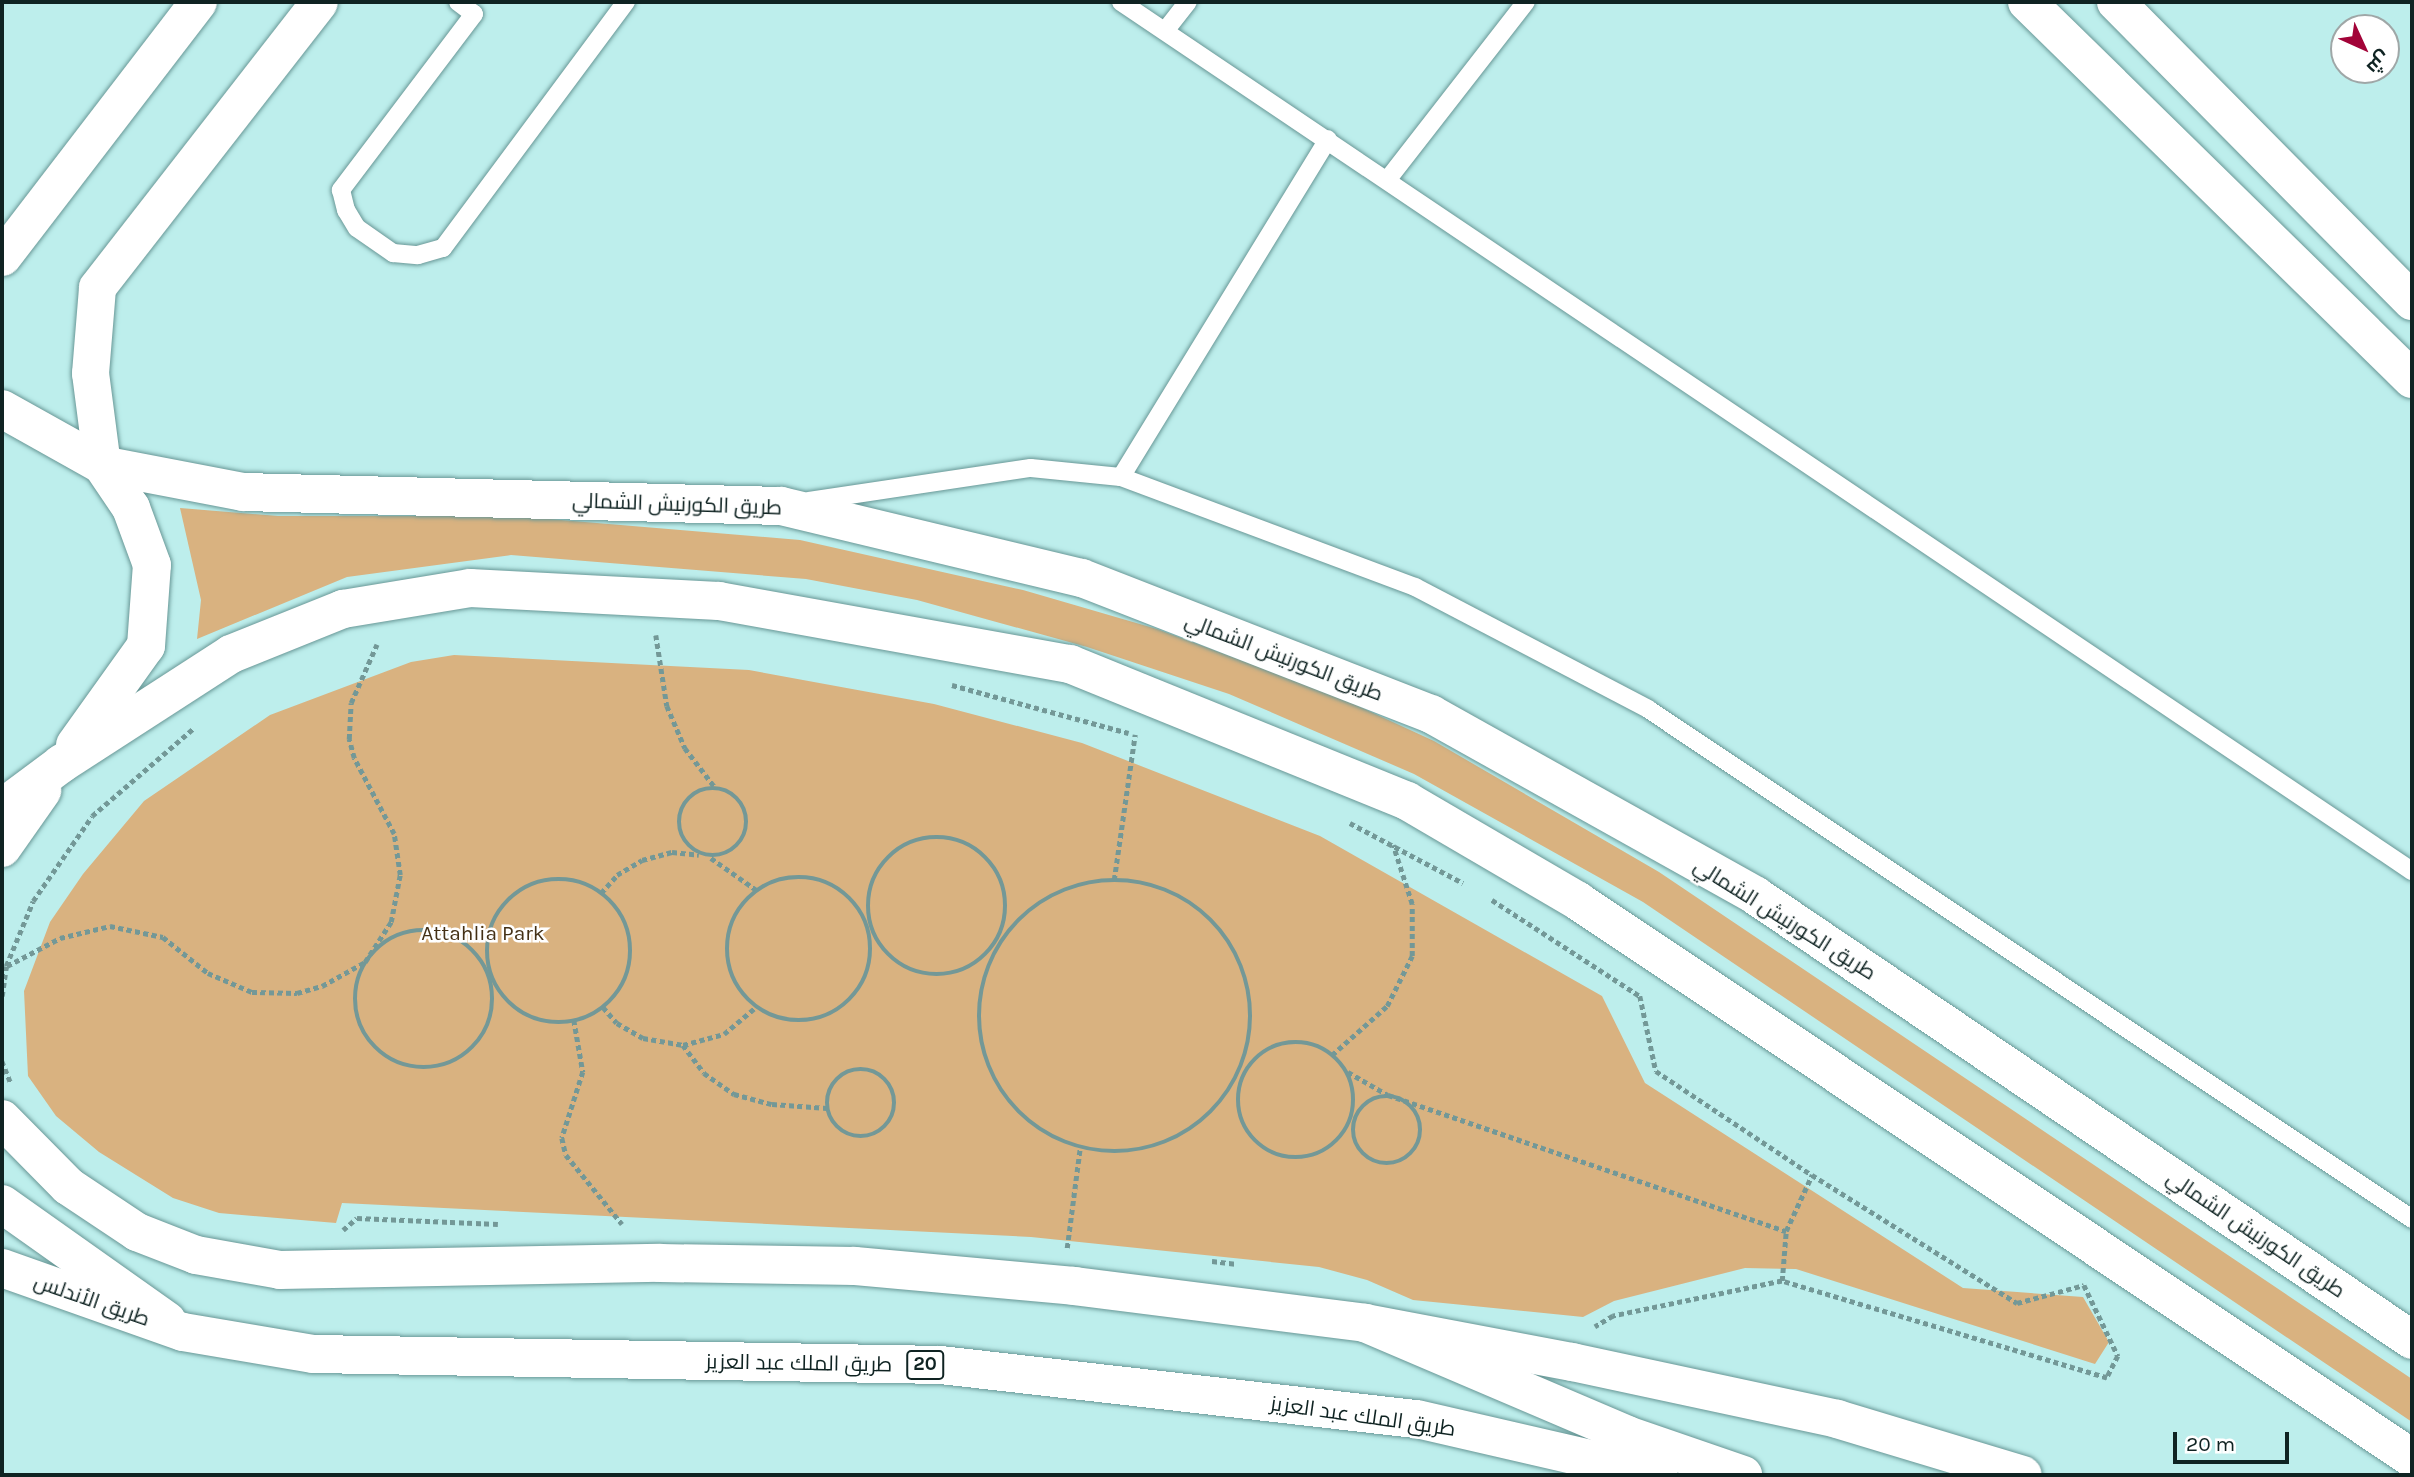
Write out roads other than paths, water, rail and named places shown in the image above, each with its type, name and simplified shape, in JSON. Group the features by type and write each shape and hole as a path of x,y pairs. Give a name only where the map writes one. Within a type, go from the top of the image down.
{"main road":[{"path":"2027,2 2412,379"},
{"path":"2116,2 2412,301"},
{"name":"طريق الكورنيش الشمالي","path":"2,409 102,465 243,492 781,506 1082,578 1431,714 1756,896 2412,1340"},
{"path":"2,848 146,646 152,565 131,508 102,465"},
{"path":"2,808 61,764 231,654 343,608 470,588 719,601 1070,664 1407,801 1578,901 2412,1458"},
{"path":"2,1119 68,1186 137,1232 196,1255 280,1270 660,1264 855,1266 1074,1286 1364,1323 1572,1362 1837,1419 2023,1475"},
{"path":"2,1204 183,1332"},
{"name":"طريق الأندلس","path":"2,1268 183,1332"},
{"path":"1364,1323 1627,1436 1743,1475"},
{"name":"طريق الملك عبد العزيز","path":"183,1332 313,1354 941,1365 1417,1419 1659,1475"}],"street":[{"path":"2,257 198,2"},
{"path":"102,465 90,373 97,287 320,2"}],"lane":[{"path":"458,2 479,8 341,190 346,210 357,228 393,253 418,255 443,248 626,2"},
{"path":"1121,2 1388,179 2412,871"},
{"path":"1165,31 1188,2"},
{"path":"1388,179 1527,2"},
{"path":"1121,477 1328,139"},
{"path":"781,506 1031,468 1121,477 1415,587 1648,709 2412,1219"}],"park label":[{"name":"Attahlia Park","path":"483,933"}]}
